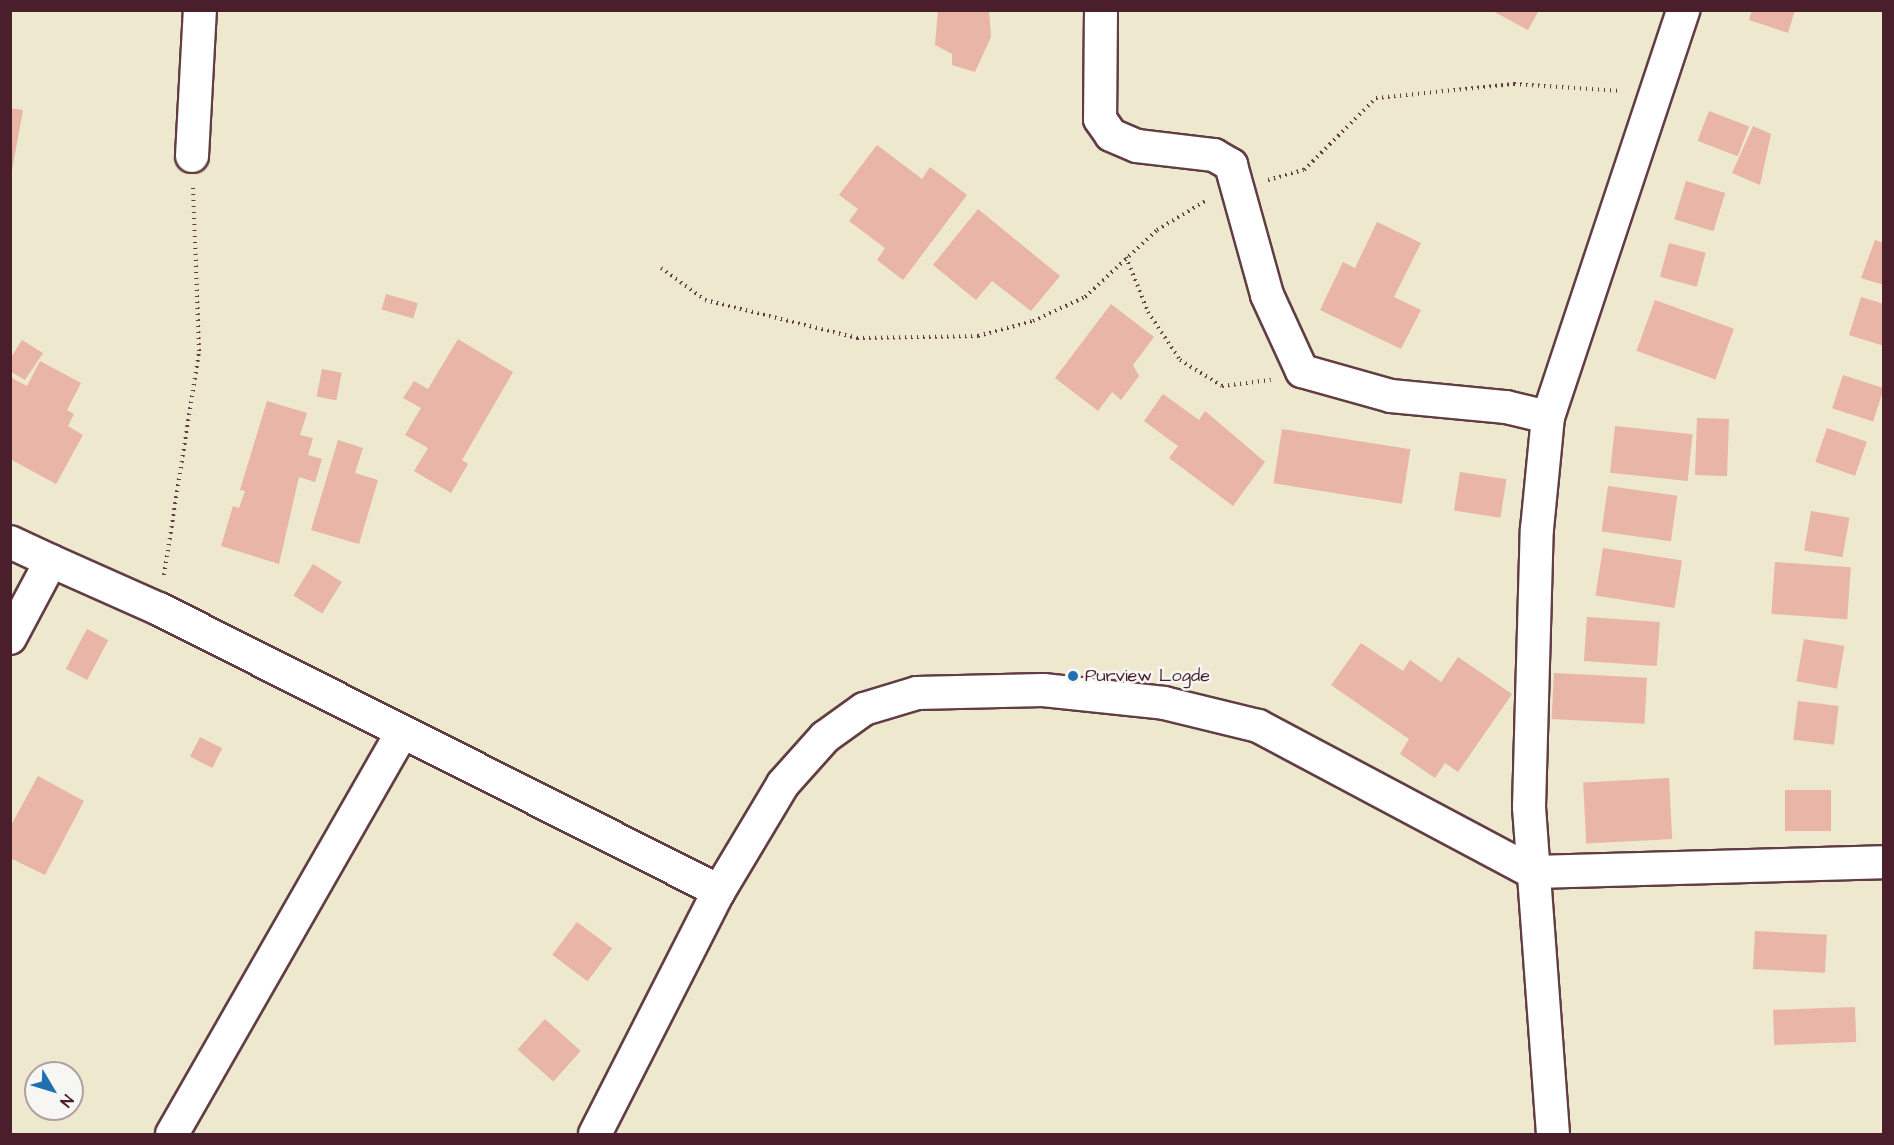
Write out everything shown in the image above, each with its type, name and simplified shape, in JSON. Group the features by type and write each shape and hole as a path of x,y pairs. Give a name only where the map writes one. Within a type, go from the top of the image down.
{"street":[{"path":"192,156 200,10"},
{"path":"1101,10 1100,119 1111,135 1137,146 1222,157 1241,188 1267,295 1302,371 1391,396 1495,405 1548,417"},
{"path":"1553,1134 1529,807 1536,541 1548,417 1658,93 1683,10"},
{"path":"10,542 159,609 718,891"},
{"path":"10,638 51,561"},
{"path":"595,1134 718,891 783,784 825,736 864,709 917,693 1043,690 1164,703 1258,726 1330,762 1384,797 1533,872 1884,862"},
{"path":"172,1134 402,732"}],"path":[{"path":"661,268 705,300 857,338 934,339 978,336 1033,321 1084,297 1126,257 1198,203 1304,170 1376,99 1514,84 1658,93"},
{"path":"159,609 199,351 192,156"},
{"path":"1126,257 1148,312 1180,360 1222,386 1302,371"}],"building":[{"path":"938,10 989,10 991,37 975,72 952,65 952,54 935,45"},
{"path":"1491,10 1539,10 1528,30"},
{"path":"1752,10 1795,10 1788,33 1749,20"},
{"path":"10,108 23,110 12,170 10,170"},
{"path":"1709,111 1749,126 1738,156 1698,141"},
{"path":"1753,126 1771,134 1760,185 1732,173"},
{"path":"877,145 922,179 930,167 967,195 903,280 877,260 885,248 849,221 858,209 839,195"},
{"path":"1686,181 1725,193 1714,231 1674,219"},
{"path":"978,209 1060,276 1031,311 992,281 976,300 933,265"},
{"path":"1377,222 1421,243 1394,297 1421,310 1401,349 1320,310 1343,262 1355,268"},
{"path":"1875,240 1884,243 1884,285 1861,278"},
{"path":"1669,243 1706,253 1697,287 1660,277"},
{"path":"386,294 418,303 413,318 382,309"},
{"path":"1861,297 1884,304 1884,346 1849,335"},
{"path":"1655,300 1734,329 1715,379 1637,351"},
{"path":"1111,304 1154,337 1133,365 1139,376 1121,400 1112,392 1098,411 1055,378"},
{"path":"458,339 513,372 462,460 468,464 451,493 414,471 428,448 405,435 421,408 403,398 414,381 428,389"},
{"path":"22,340 43,353 25,380 10,371 10,359"},
{"path":"40,361 81,383 67,410 74,414 68,426 83,435 56,484 10,459 10,377 27,386"},
{"path":"322,369 342,373 336,400 317,396"},
{"path":"1843,375 1884,388 1873,422 1832,408"},
{"path":"1163,394 1199,420 1205,411 1265,462 1233,506 1169,458 1178,446 1144,421"},
{"path":"267,401 307,413 300,435 313,438 308,455 322,459 315,482 299,477 279,564 221,546 233,506 239,508 245,491 240,490"},
{"path":"1697,418 1729,419 1727,476 1695,475"},
{"path":"1615,426 1693,434 1688,481 1610,473"},
{"path":"1827,428 1867,442 1855,476 1815,462"},
{"path":"1282,429 1410,449 1402,504 1273,483"},
{"path":"338,440 363,448 355,473 378,480 359,544 311,530"},
{"path":"1460,472 1506,479 1500,518 1454,511"},
{"path":"1608,486 1677,496 1671,541 1602,532"},
{"path":"1811,511 1849,518 1842,557 1804,550"},
{"path":"1603,548 1682,561 1675,608 1595,595"},
{"path":"1775,562 1851,567 1847,619 1771,614"},
{"path":"313,564 342,582 322,613 293,595"},
{"path":"1587,617 1660,622 1657,666 1584,661"},
{"path":"87,629 108,640 87,680 66,669"},
{"path":"1804,639 1844,646 1837,688 1797,681"},
{"path":"1361,643 1403,671 1410,660 1441,682 1458,657 1512,694 1458,772 1445,763 1435,778 1400,754 1409,739 1331,685"},
{"path":"1554,673 1647,678 1644,724 1552,719"},
{"path":"1798,701 1839,706 1834,745 1793,740"},
{"path":"200,737 222,748 212,768 190,757"},
{"path":"38,776 84,801 45,875 10,858 10,827"},
{"path":"1669,778 1672,839 1586,843 1583,783"},
{"path":"1785,790 1831,790 1831,831 1785,831"},
{"path":"577,922 612,948 587,981 552,955"},
{"path":"1755,931 1827,935 1825,973 1753,969"},
{"path":"1855,1007 1856,1042 1774,1045 1773,1010"},
{"path":"545,1019 581,1051 553,1082 518,1049"}],"place":[{"name":"Purview Logde","path":"1073,676"}]}
